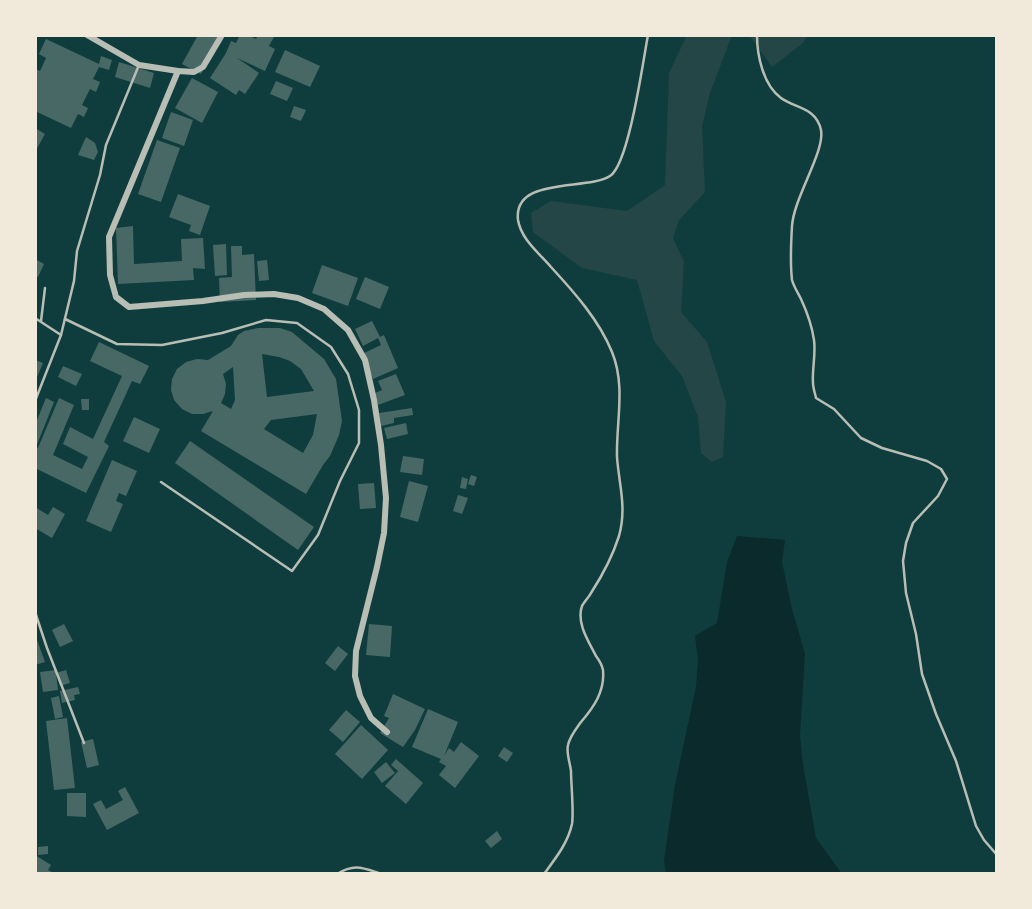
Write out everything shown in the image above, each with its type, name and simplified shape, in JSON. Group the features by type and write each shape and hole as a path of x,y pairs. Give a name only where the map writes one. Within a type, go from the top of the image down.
{"street":[{"path":"87,35 139,65 194,72 203,67 222,35"},
{"path":"178,71 109,237 110,275 116,297 129,307 274,294 298,298 324,309 348,330 365,360 368,373 381,445 386,498 384,533 356,651 355,676 360,696 371,718 387,732"}],"lane":[{"path":"544,874 562,849 572,823 567,746 600,695 603,668 581,621 582,607 592,593 619,536 624,509 617,461 620,382 613,354 599,327 550,265 526,240 518,220 520,206 538,191 554,186 591,183 611,176 619,165 648,35"},
{"path":"757,35 757,48 765,76 775,93 783,100 808,110 821,131 818,151 798,198 792,226 793,282 809,320 814,342 813,384 816,398 834,409 861,438 882,448 927,461 941,469 947,479 938,496 913,523 905,543 903,561 906,593 922,674 956,761 976,826 997,855"},
{"path":"35,401 61,335 74,281 77,251 100,175 106,145 139,65"},
{"path":"41,321 45,288"},
{"path":"35,318 61,335"},
{"path":"65,319 117,344 162,345 222,333 266,320 297,323 331,347 348,374 359,410 359,443 318,535 292,571 161,482"},
{"path":"35,612 84,743"},
{"path":"337,874 348,867 364,868 382,874"}],"shaded area":[{"path":"687,35 732,35 710,93 702,127 705,192 679,220 673,238 684,262 681,312 707,342 726,402 723,457 712,462 701,453 698,417 682,376 654,341 637,280 582,268 533,232 531,213 551,201 627,211 665,185 669,73"},
{"path":"749,35 808,35 803,43 772,67"},
{"path":"737,536 785,540 782,562 805,654 800,735 803,765 816,838 842,874 666,874 664,861 675,785 696,687 698,660 695,636 717,623 727,562"}],"building":[{"path":"198,35 222,35 201,74 182,64"},
{"path":"240,35 256,39 258,35 275,35 269,46 275,49 265,71 237,58 259,73 245,94 239,90 236,95 210,78 231,41 236,43"},
{"path":"46,39 99,64 101,56 112,60 109,70 99,67 93,79 100,82 96,92 90,89 82,105 88,108 84,117 78,114 71,128 35,111 35,69 40,71 46,58 39,54"},
{"path":"285,50 320,66 310,87 275,72"},
{"path":"119,62 154,73 150,88 115,77"},
{"path":"192,78 218,92 202,123 175,108"},
{"path":"276,81 293,88 287,101 270,94"},
{"path":"294,106 306,110 301,121 290,117"},
{"path":"171,112 193,120 184,146 162,138"},
{"path":"35,128 45,134 35,152"},
{"path":"86,137 95,143 98,152 94,160 78,155"},
{"path":"157,140 180,148 161,202 138,194"},
{"path":"178,194 210,206 200,235 189,231 191,225 169,217"},
{"path":"133,226 134,264 182,261 181,239 203,238 205,269 193,268 194,280 118,284 116,228"},
{"path":"226,244 227,275 215,276 213,245"},
{"path":"231,246 242,246 242,255 254,254 256,300 220,302 219,278 232,277"},
{"path":"35,259 44,264 38,277 35,275"},
{"path":"267,260 269,280 259,281 257,261"},
{"path":"322,265 358,278 348,306 312,293"},
{"path":"365,277 389,287 380,309 356,299"},
{"path":"372,321 380,337 384,335 398,368 373,379 362,354 381,345 378,338 363,346 355,329"},
{"path":"280,328 292,332 324,359 336,379 342,421 339,435 330,456 306,494 201,431 213,411 192,414 182,409 174,400 172,379 177,369 186,362 208,360 231,346 244,331","holes":["262,354 290,361 301,369 314,391 267,397","233,367 235,400 231,409 221,403 226,384 223,374","317,414 313,435 303,453 264,429 271,420"]},
{"path":"99,342 149,366 140,384 132,381 104,442 109,446 86,493 35,468 35,425 46,398 54,402 36,447 38,448 59,398 74,405 53,455 82,469 88,457 63,444 70,427 93,439 122,376 90,361"},
{"path":"35,360 43,363 35,382"},
{"path":"63,366 82,374 76,386 58,377"},
{"path":"396,374 405,395 378,405 373,394 382,390 378,381"},
{"path":"81,399 89,399 89,410 82,410"},
{"path":"412,408 413,415 394,418 394,423 381,426 379,413"},
{"path":"134,417 160,429 149,453 123,441"},
{"path":"406,423 408,434 387,439 384,428"},
{"path":"190,441 314,527 298,550 175,463"},
{"path":"403,456 424,459 422,475 400,472"},
{"path":"112,460 137,471 126,496 119,493 116,501 123,504 111,532 86,521"},
{"path":"471,475 477,477 474,486 468,484"},
{"path":"462,477 468,479 466,489 460,488"},
{"path":"409,481 428,486 418,522 400,517"},
{"path":"374,483 376,508 360,509 358,484"},
{"path":"458,495 468,498 462,514 453,511"},
{"path":"35,507 48,515 53,507 65,514 52,538 35,528"},
{"path":"64,624 73,641 60,647 52,630"},
{"path":"369,624 392,626 390,657 366,655"},
{"path":"37,640 45,662 35,665 35,641"},
{"path":"338,646 348,654 335,671 325,663"},
{"path":"56,670 56,673 66,670 70,683 60,686 56,674 58,690 43,692 40,672"},
{"path":"78,687 80,694 74,695 75,700 62,703 60,691"},
{"path":"393,694 425,709 403,747 380,733 389,718 384,716"},
{"path":"59,696 63,717 55,719 51,698"},
{"path":"428,709 458,722 444,756 449,748 454,752 461,742 479,756 455,788 439,775 446,766 439,762 441,759 412,747"},
{"path":"346,710 360,722 343,742 329,730"},
{"path":"67,718 75,788 54,790 46,721"},
{"path":"361,725 388,750 362,779 335,754"},
{"path":"93,739 99,765 87,768 81,742"},
{"path":"504,747 513,753 507,762 498,756"},
{"path":"396,759 423,783 406,804 385,786 399,770 391,765"},
{"path":"386,762 395,773 382,783 374,772"},
{"path":"125,787 139,813 107,830 93,804 101,800 106,809 123,800 118,791"},
{"path":"67,793 86,793 86,817 67,816"},
{"path":"497,831 502,839 491,848 485,841"},
{"path":"48,846 48,854 38,855 38,847"},
{"path":"35,855 51,865 48,870 55,874 35,874"}]}
